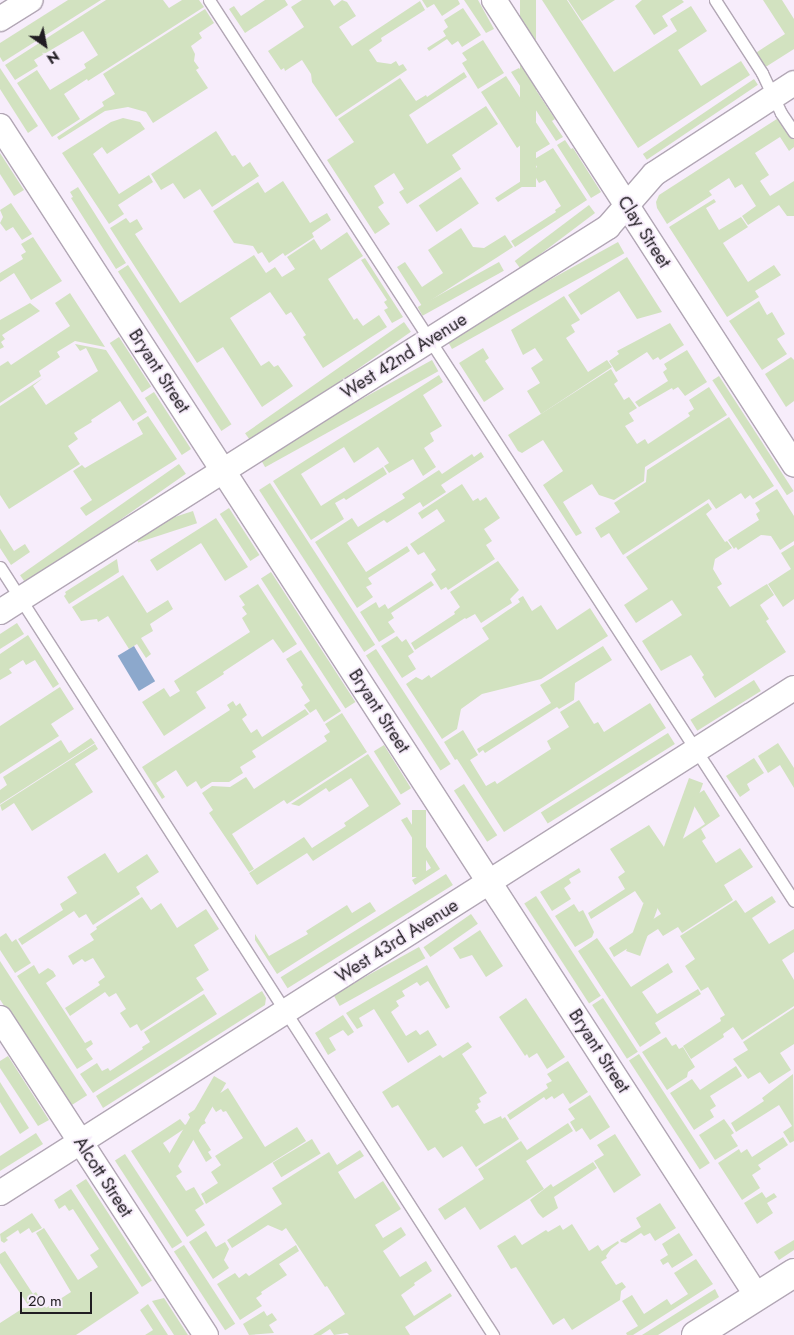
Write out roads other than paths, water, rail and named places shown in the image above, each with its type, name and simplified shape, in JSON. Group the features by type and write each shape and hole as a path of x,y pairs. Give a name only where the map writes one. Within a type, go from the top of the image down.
{"street":[{"path":"0,19 30,0"},
{"name":"Clay Street","path":"494,0 794,464"},
{"name":"West 42nd Avenue","path":"0,612 608,227 654,174 794,83"},
{"name":"Bryant Street","path":"0,126 757,1296"},
{"name":"West 43rd Avenue","path":"0,1193 794,688"},
{"name":"Alcott Street","path":"0,1018 206,1335"},
{"path":"705,1333 757,1296 794,1273"}],"lane":[{"path":"209,0 794,901"},
{"path":"715,0 762,72 794,132"},
{"path":"0,567 493,1335"}],"water":[{"path":"134,646 155,681 139,691 118,656"}]}
